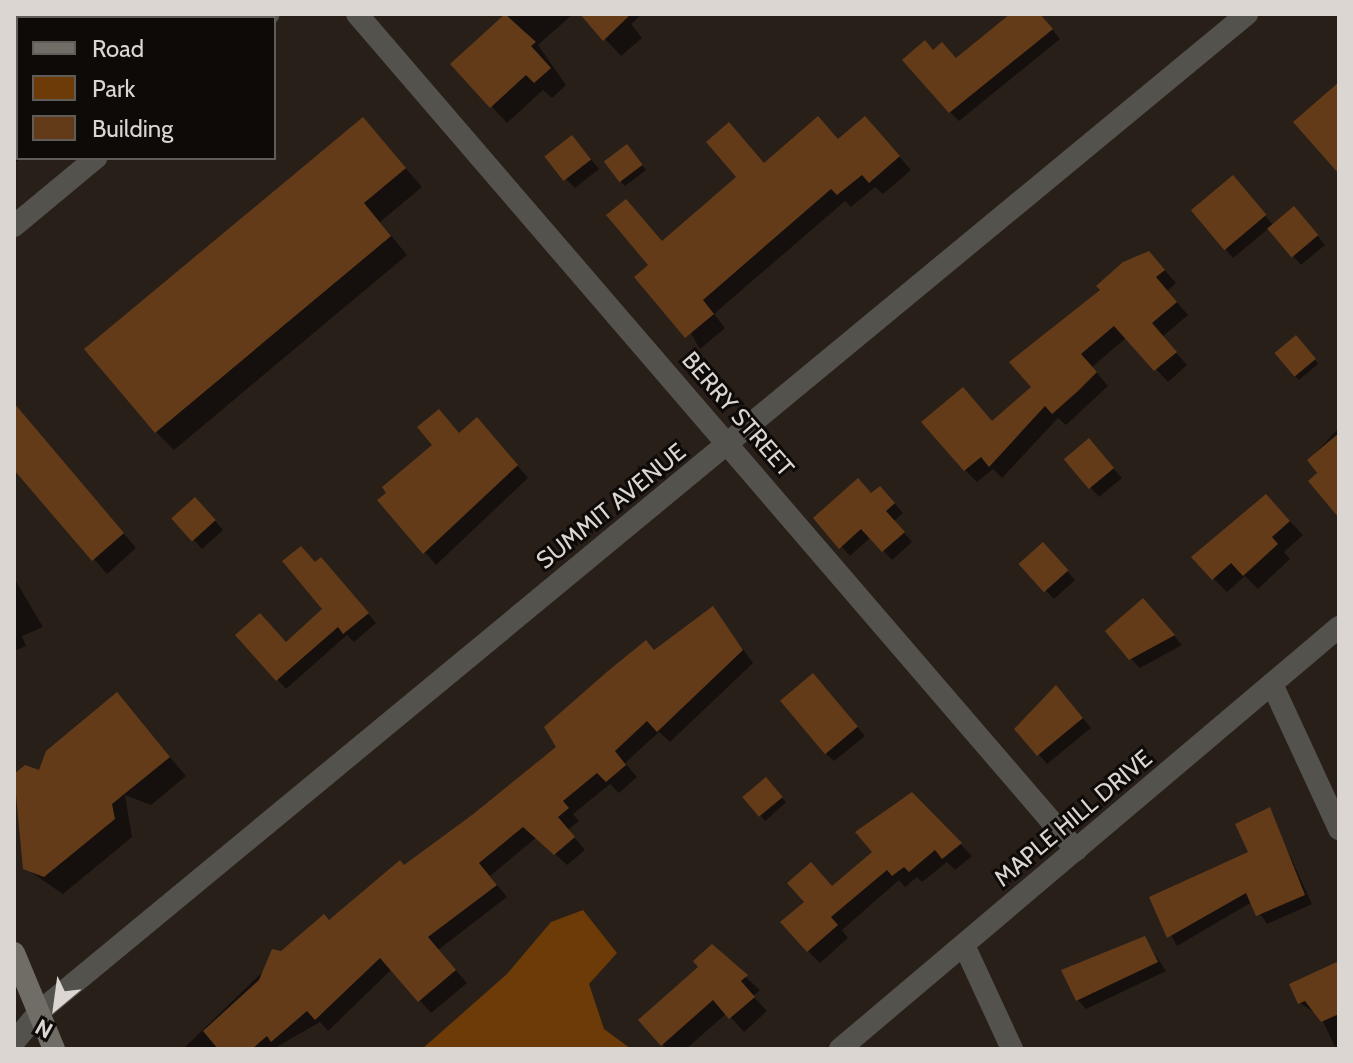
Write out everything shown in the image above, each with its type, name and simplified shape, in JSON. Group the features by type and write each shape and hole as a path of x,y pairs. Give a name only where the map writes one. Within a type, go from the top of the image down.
{"main road":[{"path":"14,953 54,1049"}],"street":[{"name":"BERRY STREET","path":"357,14 1076,850"},
{"name":"SUMMIT AVENUE","path":"14,1042 39,1012 1247,14"},
{"path":"14,226 94,160"},
{"name":"MAPLE HILL DRIVE","path":"840,1049 1339,627"},
{"path":"1272,684 1339,829"},
{"path":"964,945 1012,1049"}],"green space":[{"path":"583,910 617,953 589,984 604,1029 631,1049 422,1049 507,974 551,922"}],"building":[{"path":"505,14 536,42 531,46 551,68 534,83 526,75 490,108 450,64"},
{"path":"580,14 631,14 603,41"},
{"path":"1010,14 1040,14 1053,29 949,113 902,60 925,40 933,50 942,42 956,58"},
{"path":"1339,82 1339,174 1293,122"},
{"path":"818,116 838,139 865,116 900,156 869,183 862,175 837,195 831,189 703,300 714,314 685,338 634,277 648,265 606,215 626,199 662,241 736,177 706,142 729,122 764,163"},
{"path":"363,117 406,168 364,203 391,236 155,433 84,349"},
{"path":"572,135 591,159 564,181 544,157"},
{"path":"627,144 643,165 619,182 604,161"},
{"path":"1233,175 1266,215 1224,250 1191,210"},
{"path":"1294,206 1318,235 1292,258 1267,228"},
{"path":"1149,251 1165,270 1156,277 1177,302 1152,323 1177,352 1154,371 1114,326 1081,354 1097,372 1078,391 1052,414 1045,406 989,467 981,457 964,471 921,422 963,387 992,421 1031,387 1009,362 1100,290 1096,286 1123,262"},
{"path":"1296,335 1316,359 1294,377 1275,353"},
{"path":"14,403 124,533 92,561 14,470"},
{"path":"439,409 459,433 477,417 518,465 423,554 377,500 386,493 382,487 432,445 417,427"},
{"path":"1339,433 1339,518 1308,481 1317,473 1307,460"},
{"path":"1089,438 1114,468 1089,489 1064,459"},
{"path":"858,478 871,493 880,486 895,503 886,511 905,532 882,552 861,529 839,549 813,518"},
{"path":"1266,494 1290,521 1272,537 1278,544 1243,576 1231,563 1212,580 1191,557"},
{"path":"195,497 216,520 192,541 171,518"},
{"path":"1043,542 1068,570 1044,592 1018,564"},
{"path":"301,546 315,562 321,557 369,613 343,634 338,627 276,681 235,635 260,613 286,642 322,609 282,561"},
{"path":"1143,598 1175,635 1129,660 1105,631"},
{"path":"713,606 743,650 657,732 647,721 615,751 626,765 606,782 597,773 563,801 569,808 558,817 575,837 554,855 523,827 479,863 497,885 428,937 456,970 418,1002 380,958 315,1020 307,1011 271,1042 267,1036 252,1049 218,1049 203,1031 259,980 272,949 281,951 324,914 329,920 400,860 404,865 472,815 556,747 544,727 608,671 646,640 654,650"},
{"path":"813,673 858,727 825,754 780,701"},
{"path":"1056,685 1083,718 1037,756 1014,729"},
{"path":"117,692 170,757 112,804 115,819 44,877 23,869 14,774 25,765 39,770 46,751"},
{"path":"766,777 783,797 759,817 742,797"},
{"path":"912,792 962,843 942,859 935,850 909,872 904,867 892,876 887,870 831,917 838,925 807,952 780,922 804,902 787,883 811,862 832,886 872,852 855,832"},
{"path":"1270,807 1305,895 1256,916 1246,893 1167,938 1149,897 1248,852 1235,824"},
{"path":"1145,936 1158,962 1076,1001 1061,970"},
{"path":"712,944 748,975 741,981 755,997 729,1019 713,1000 661,1046 638,1020 698,967 693,961"},
{"path":"1339,961 1339,1014 1321,1022 1305,1001 1298,1004 1289,984"}]}
